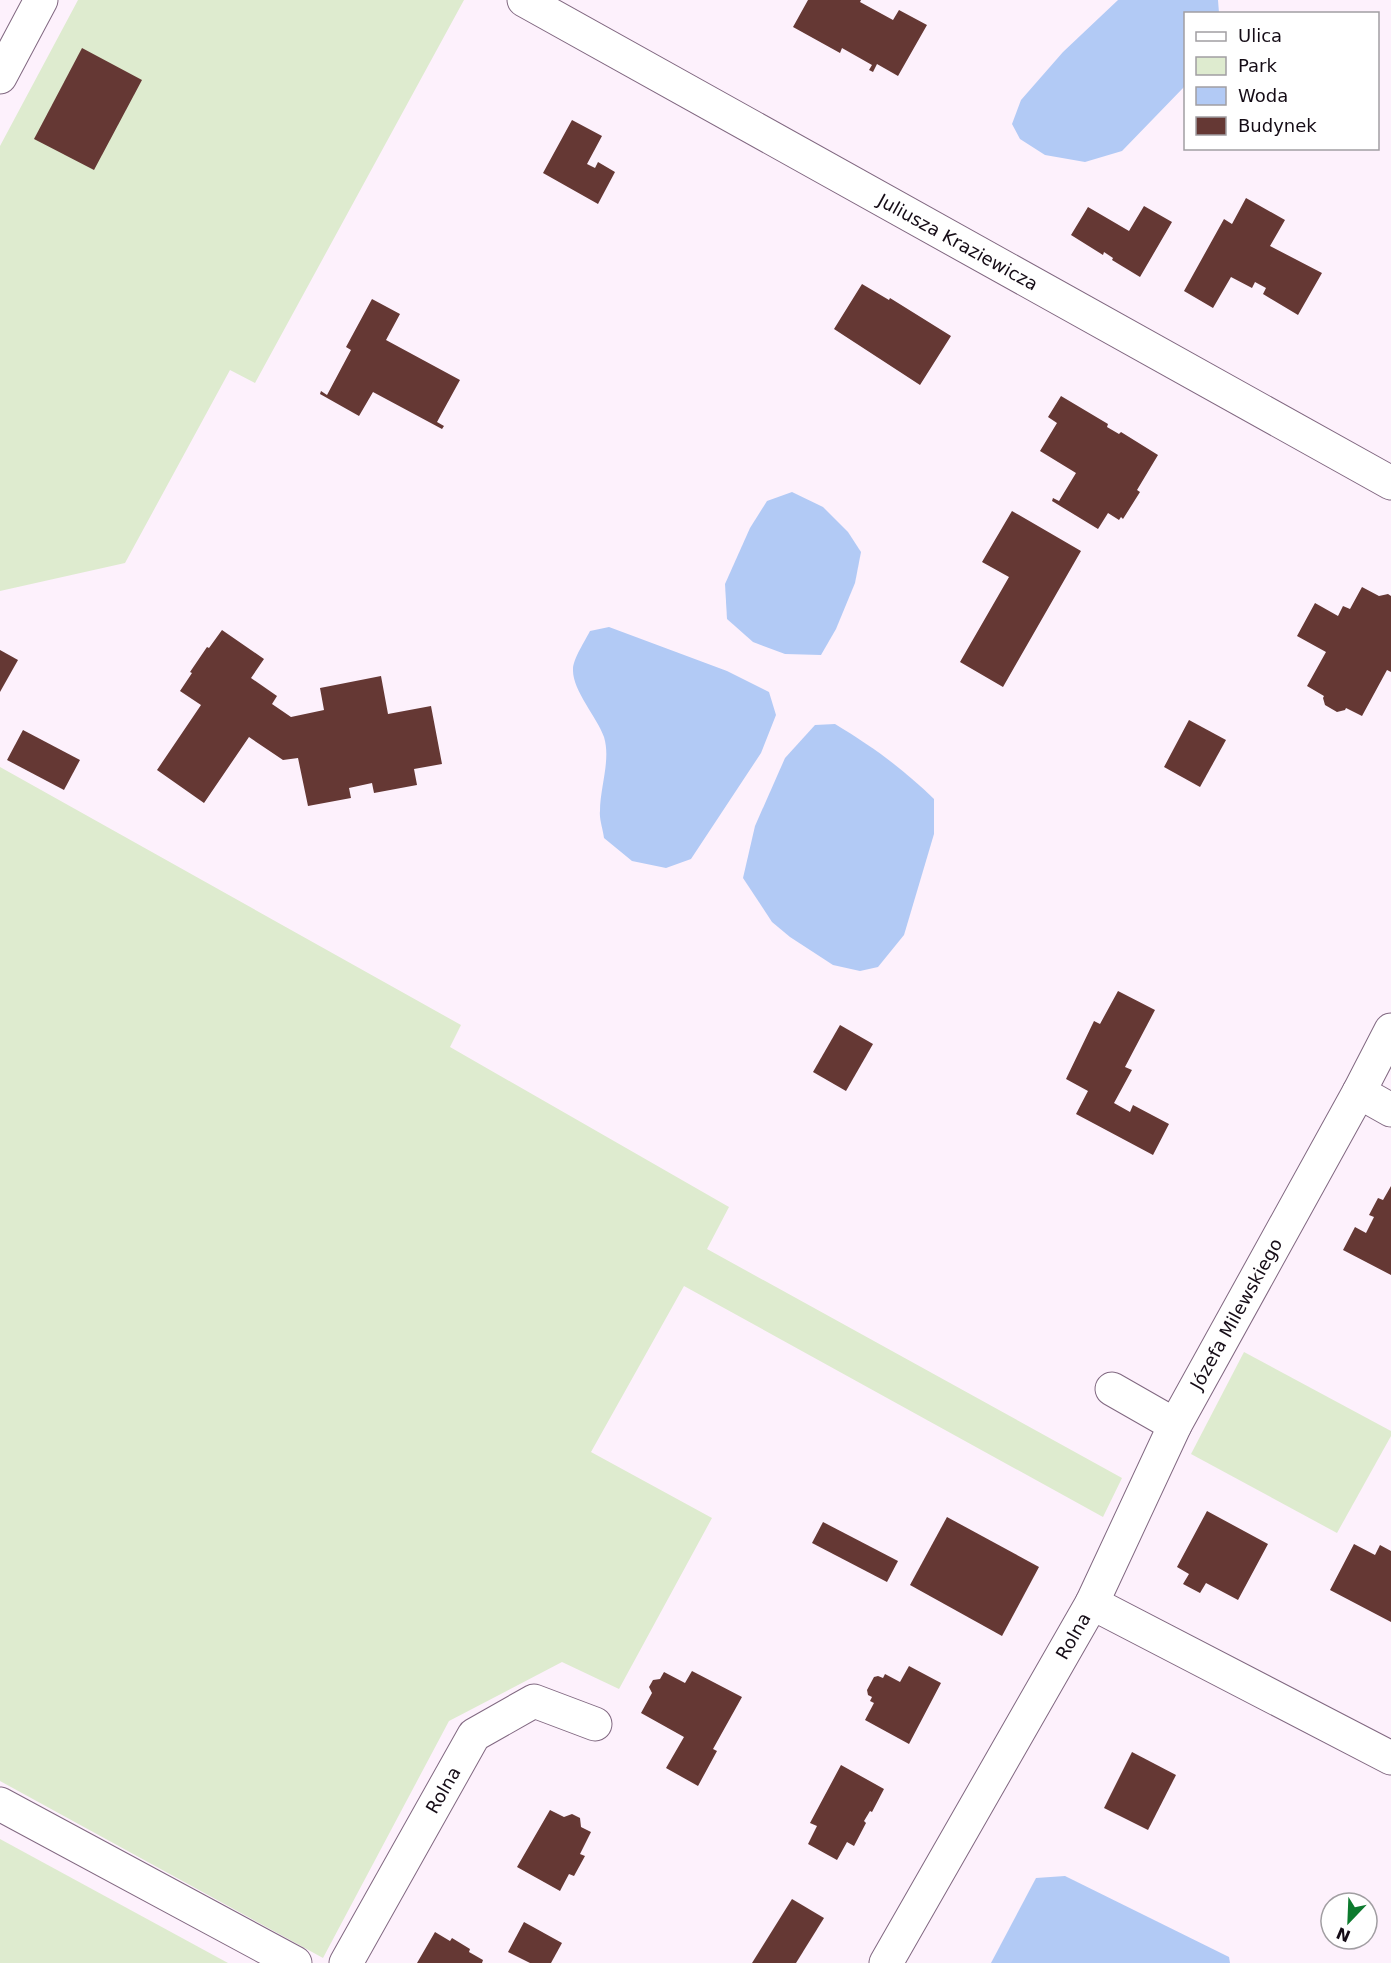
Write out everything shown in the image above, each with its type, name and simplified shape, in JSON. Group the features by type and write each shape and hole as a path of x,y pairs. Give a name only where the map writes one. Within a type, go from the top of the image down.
{"street":[{"path":"0,76 41,0"},
{"name":"Juliusza Kraziewicza","path":"524,0 1391,483"},
{"name":"Józefa Milewskiego","path":"1092,1603 1175,1425 1391,1030"},
{"path":"1359,1092 1391,1110"},
{"path":"1112,1389 1175,1425"},
{"name":"Rolna","path":"886,1963 1092,1603 1391,1758"},
{"name":"Rolna","path":"346,1963 474,1735 534,1701 595,1724"},
{"path":"0,1804 295,1963"}],"green space":[{"path":"78,0 464,0 255,383 230,370 125,563 0,591 0,146"},
{"path":"0,767 461,1025 450,1047 729,1207 707,1249 1122,1478 1103,1517 684,1286 591,1452 712,1518 619,1689 562,1662 449,1721 323,1958 0,1781"},
{"path":"1244,1352 1391,1431 1391,1436 1337,1533 1191,1454"},
{"path":"0,1839 228,1963 0,1963"}],"water":[{"path":"1118,0 1218,0 1219,12 1184,12 1184,87 1122,151 1085,162 1045,155 1020,139 1012,124 1021,100 1063,52"},
{"path":"792,492 823,507 848,532 861,552 855,583 836,629 821,655 785,654 753,642 727,619 725,584 750,528 767,501"},
{"path":"609,627 727,671 769,692 776,715 761,753 691,859 666,868 632,861 604,838 600,802 606,764 606,746 601,729 576,686 573,669 577,655 590,631"},
{"path":"835,724 887,758 934,799 934,834 904,935 878,967 860,971 833,965 790,937 772,922 743,878 755,826 785,758 815,725"},
{"path":"1065,1876 1229,1957 1230,1963 991,1963 1036,1878"}],"building":[{"path":"808,0 861,0 860,2 893,20 899,10 927,25 898,76 877,64 873,72 869,70 872,65 842,48 840,53 793,27"},
{"path":"82,48 142,80 94,170 34,139"},
{"path":"572,120 602,136 587,164 595,168 598,162 615,172 598,204 543,173"},
{"path":"1246,198 1285,220 1270,246 1322,273 1298,315 1263,294 1266,288 1255,282 1252,288 1231,277 1213,308 1184,291 1224,219 1232,224"},
{"path":"1144,206 1172,222 1140,277 1112,260 1113,258 1104,252 1103,255 1071,235 1088,207 1129,231"},
{"path":"862,284 889,300 890,298 951,336 920,385 834,329"},
{"path":"372,299 400,314 386,340 460,380 437,422 444,426 442,429 373,392 359,416 320,394 321,391 327,395 351,350 346,347"},
{"path":"1061,396 1108,424 1107,427 1119,434 1121,432 1158,455 1137,490 1140,492 1123,519 1121,517 1119,520 1108,513 1098,529 1052,501 1053,498 1059,501 1076,473 1040,451 1057,423 1048,417"},
{"path":"1012,511 1081,551 1003,687 960,662 1009,577 982,562"},
{"path":"1362,587 1379,596 1388,594 1391,596 1391,672 1387,670 1362,716 1346,708 1337,712 1325,705 1324,696 1307,686 1326,652 1297,636 1315,603 1338,616 1343,606 1350,609"},
{"path":"222,630 264,659 251,678 277,696 272,704 291,717 324,710 320,688 381,676 388,714 431,706 442,764 414,769 417,785 374,793 372,783 349,788 351,798 308,806 298,758 283,760 249,737 204,803 157,770 201,705 180,691 207,647 209,648"},
{"path":"0,650 18,660 0,692"},
{"path":"1189,720 1226,740 1200,787 1164,767"},
{"path":"23,730 80,760 64,790 7,760"},
{"path":"1118,991 1155,1010 1125,1067 1132,1070 1114,1103 1130,1112 1133,1105 1169,1124 1153,1155 1076,1114 1088,1091 1066,1079 1094,1021 1100,1024"},
{"path":"840,1025 873,1044 846,1091 813,1072"},
{"path":"1391,1186 1391,1275 1343,1250 1355,1227 1366,1233 1374,1217 1369,1215 1378,1198 1383,1200"},
{"path":"1207,1511 1268,1544 1238,1600 1206,1583 1200,1593 1183,1584 1189,1574 1177,1567"},
{"path":"947,1517 1039,1567 1002,1636 910,1585"},
{"path":"823,1522 898,1561 887,1582 812,1543"},
{"path":"1354,1544 1375,1555 1380,1545 1391,1551 1391,1622 1330,1590"},
{"path":"909,1666 941,1683 909,1744 865,1720 874,1703 870,1701 872,1697 868,1695 867,1690 874,1677 883,1678 885,1674 900,1682"},
{"path":"692,1671 742,1697 713,1749 717,1751 698,1786 666,1768 684,1737 641,1713 652,1693 649,1687 653,1680 660,1679 664,1672 685,1683"},
{"path":"1132,1752 1176,1775 1148,1830 1104,1808"},
{"path":"841,1765 884,1789 872,1812 870,1811 864,1821 866,1823 854,1846 847,1842 837,1860 808,1844 817,1826 810,1823"},
{"path":"550,1810 564,1817 572,1814 580,1818 581,1827 591,1832 580,1854 585,1856 574,1876 569,1874 560,1891 517,1867"},
{"path":"792,1899 824,1918 796,1963 752,1963"},
{"path":"524,1922 562,1943 551,1963 530,1963 508,1952"},
{"path":"435,1932 450,1941 452,1938 470,1949 469,1952 483,1960 482,1963 417,1963"}]}
